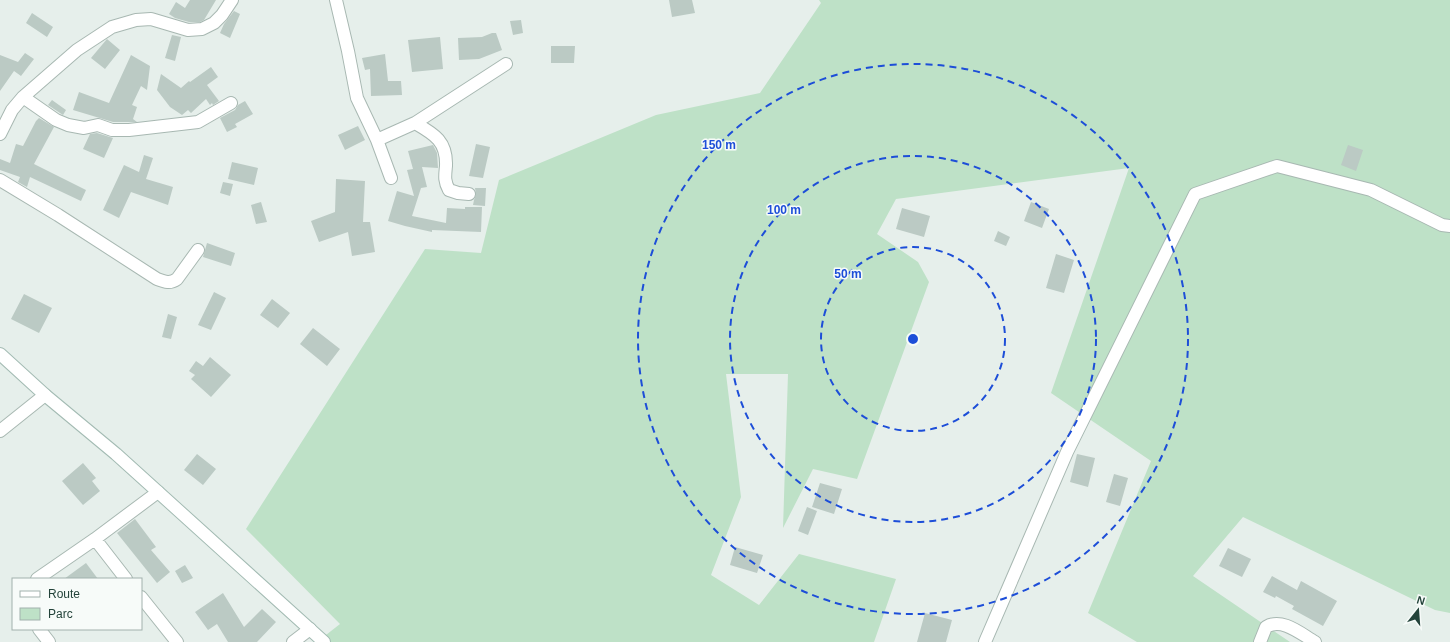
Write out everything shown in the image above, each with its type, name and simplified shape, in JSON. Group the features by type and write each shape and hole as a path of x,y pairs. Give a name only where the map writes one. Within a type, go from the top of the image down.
{"street":[{"path":"0,134 12,110 23,97 77,50 112,27 136,20 151,19 188,30 202,29 214,24 232,0"},
{"path":"336,0 357,98 377,140 391,178"},
{"path":"377,140 415,123 506,64"},
{"path":"23,97 56,120 68,125 84,128 98,125 112,130 129,130 198,122 230,103"},
{"path":"415,123 440,141 446,158 445,182 449,190 458,193 470,194"},
{"path":"985,642 1067,452 1195,194 1278,166 1371,190 1442,225 1450,226"},
{"path":"0,180 58,215 157,279 166,282 173,282 177,279 198,250"},
{"path":"0,354 45,395 116,454 324,642"},
{"path":"0,432 45,395"},
{"path":"39,578 158,492"},
{"path":"95,539 125,578"},
{"path":"142,598 177,642"},
{"path":"1260,642 1266,627 1276,623 1284,624 1315,642"},
{"path":"293,642 310,629"},
{"path":"40,630 49,642"}],"green space":[{"path":"819,0 1450,0 1450,613 1435,610 1243,517 1193,576 1290,642 1137,642 1088,613 1151,461 1051,393 1129,168 896,199 877,234 918,262 929,282 857,479 813,469 783,528 788,374 726,374 741,497 711,575 759,605 799,554 896,579 874,642 317,642 340,624 246,529 425,249 481,253 499,180 656,115 760,93 821,3"}],"building":[{"path":"190,0 216,0 204,20 200,22 189,22 175,18 169,14 176,2 185,8"},
{"path":"669,0 692,0 695,13 672,17"},
{"path":"234,11 240,14 230,38 220,33 224,24"},
{"path":"32,13 53,27 47,37 26,23"},
{"path":"521,20 523,33 513,35 510,21"},
{"path":"496,33 502,50 479,59 459,60 458,38 482,37"},
{"path":"172,35 181,37 175,61 165,58"},
{"path":"440,37 443,69 412,72 408,40"},
{"path":"107,39 120,50 105,69 91,58"},
{"path":"551,46 575,46 574,63 551,63"},
{"path":"25,53 34,59 21,76 14,71 0,91 0,55 18,62"},
{"path":"385,54 388,81 401,81 402,95 371,96 370,69 365,70 362,58"},
{"path":"131,55 150,66 147,90 141,86 132,105 137,107 133,119 137,122 113,122 73,110 79,92 109,103"},
{"path":"211,67 218,77 207,85 219,101 213,105 212,103 210,105 206,99 191,113 188,110 182,115 170,107 157,90 161,74 181,88"},
{"path":"52,100 66,110 63,115 48,105"},
{"path":"245,101 253,114 235,124 237,127 227,132 220,118 235,110 238,105"},
{"path":"39,118 54,127 34,164 86,190 81,201 30,177 27,187 18,182 20,177 0,170 0,159 10,163 16,144 23,146"},
{"path":"358,126 365,140 345,150 338,135"},
{"path":"97,133 113,138 104,158 83,149 90,134"},
{"path":"476,144 490,147 483,178 469,176"},
{"path":"433,145 437,153 438,168 422,167 427,187 421,188 412,216 446,223 447,208 465,209 465,207 482,207 481,232 432,230 432,232 388,221 397,191 414,196 407,170 413,169 408,151"},
{"path":"1348,145 1363,150 1356,171 1341,165"},
{"path":"144,155 153,158 146,179 173,187 168,205 131,192 119,218 103,210 124,165 139,172"},
{"path":"232,162 258,168 254,185 228,179"},
{"path":"336,179 365,181 363,222 370,222 375,252 352,256 348,232 319,242 311,221 335,212"},
{"path":"223,182 233,184 230,196 220,193"},
{"path":"475,188 486,188 485,206 473,205 476,194"},
{"path":"261,202 267,222 256,224 251,205"},
{"path":"1031,202 1049,209 1042,228 1024,221"},
{"path":"902,208 930,216 924,237 896,229"},
{"path":"998,231 1010,237 1006,246 994,241"},
{"path":"207,243 235,253 231,266 203,257"},
{"path":"1056,254 1074,260 1064,293 1046,288"},
{"path":"214,292 226,298 211,330 198,325"},
{"path":"24,294 52,308 39,333 11,319"},
{"path":"272,299 290,313 278,328 260,315"},
{"path":"168,314 177,317 171,339 162,337"},
{"path":"313,328 340,349 327,366 300,344"},
{"path":"210,357 231,375 211,397 191,379 195,375 189,371 196,361 203,366"},
{"path":"197,454 216,469 203,485 184,470"},
{"path":"1077,454 1095,458 1088,487 1070,482"},
{"path":"83,463 96,478 92,481 100,491 83,505 62,481"},
{"path":"1114,474 1128,478 1120,506 1106,502"},
{"path":"820,483 842,489 834,514 812,507"},
{"path":"807,507 817,511 808,535 798,531"},
{"path":"135,519 156,547 151,550 170,572 157,583 117,533"},
{"path":"735,547 763,555 757,573 730,565"},
{"path":"1228,548 1251,559 1242,577 1219,566"},
{"path":"86,563 97,578 65,578"},
{"path":"185,565 193,578 182,583 175,571"},
{"path":"1272,576 1297,590 1301,581 1337,601 1323,626 1292,609 1294,606 1276,596 1275,598 1263,592"},
{"path":"223,593 244,627 262,609 276,622 257,642 228,642 217,624 208,630 195,612"},
{"path":"925,613 952,620 946,642 917,642"}]}
